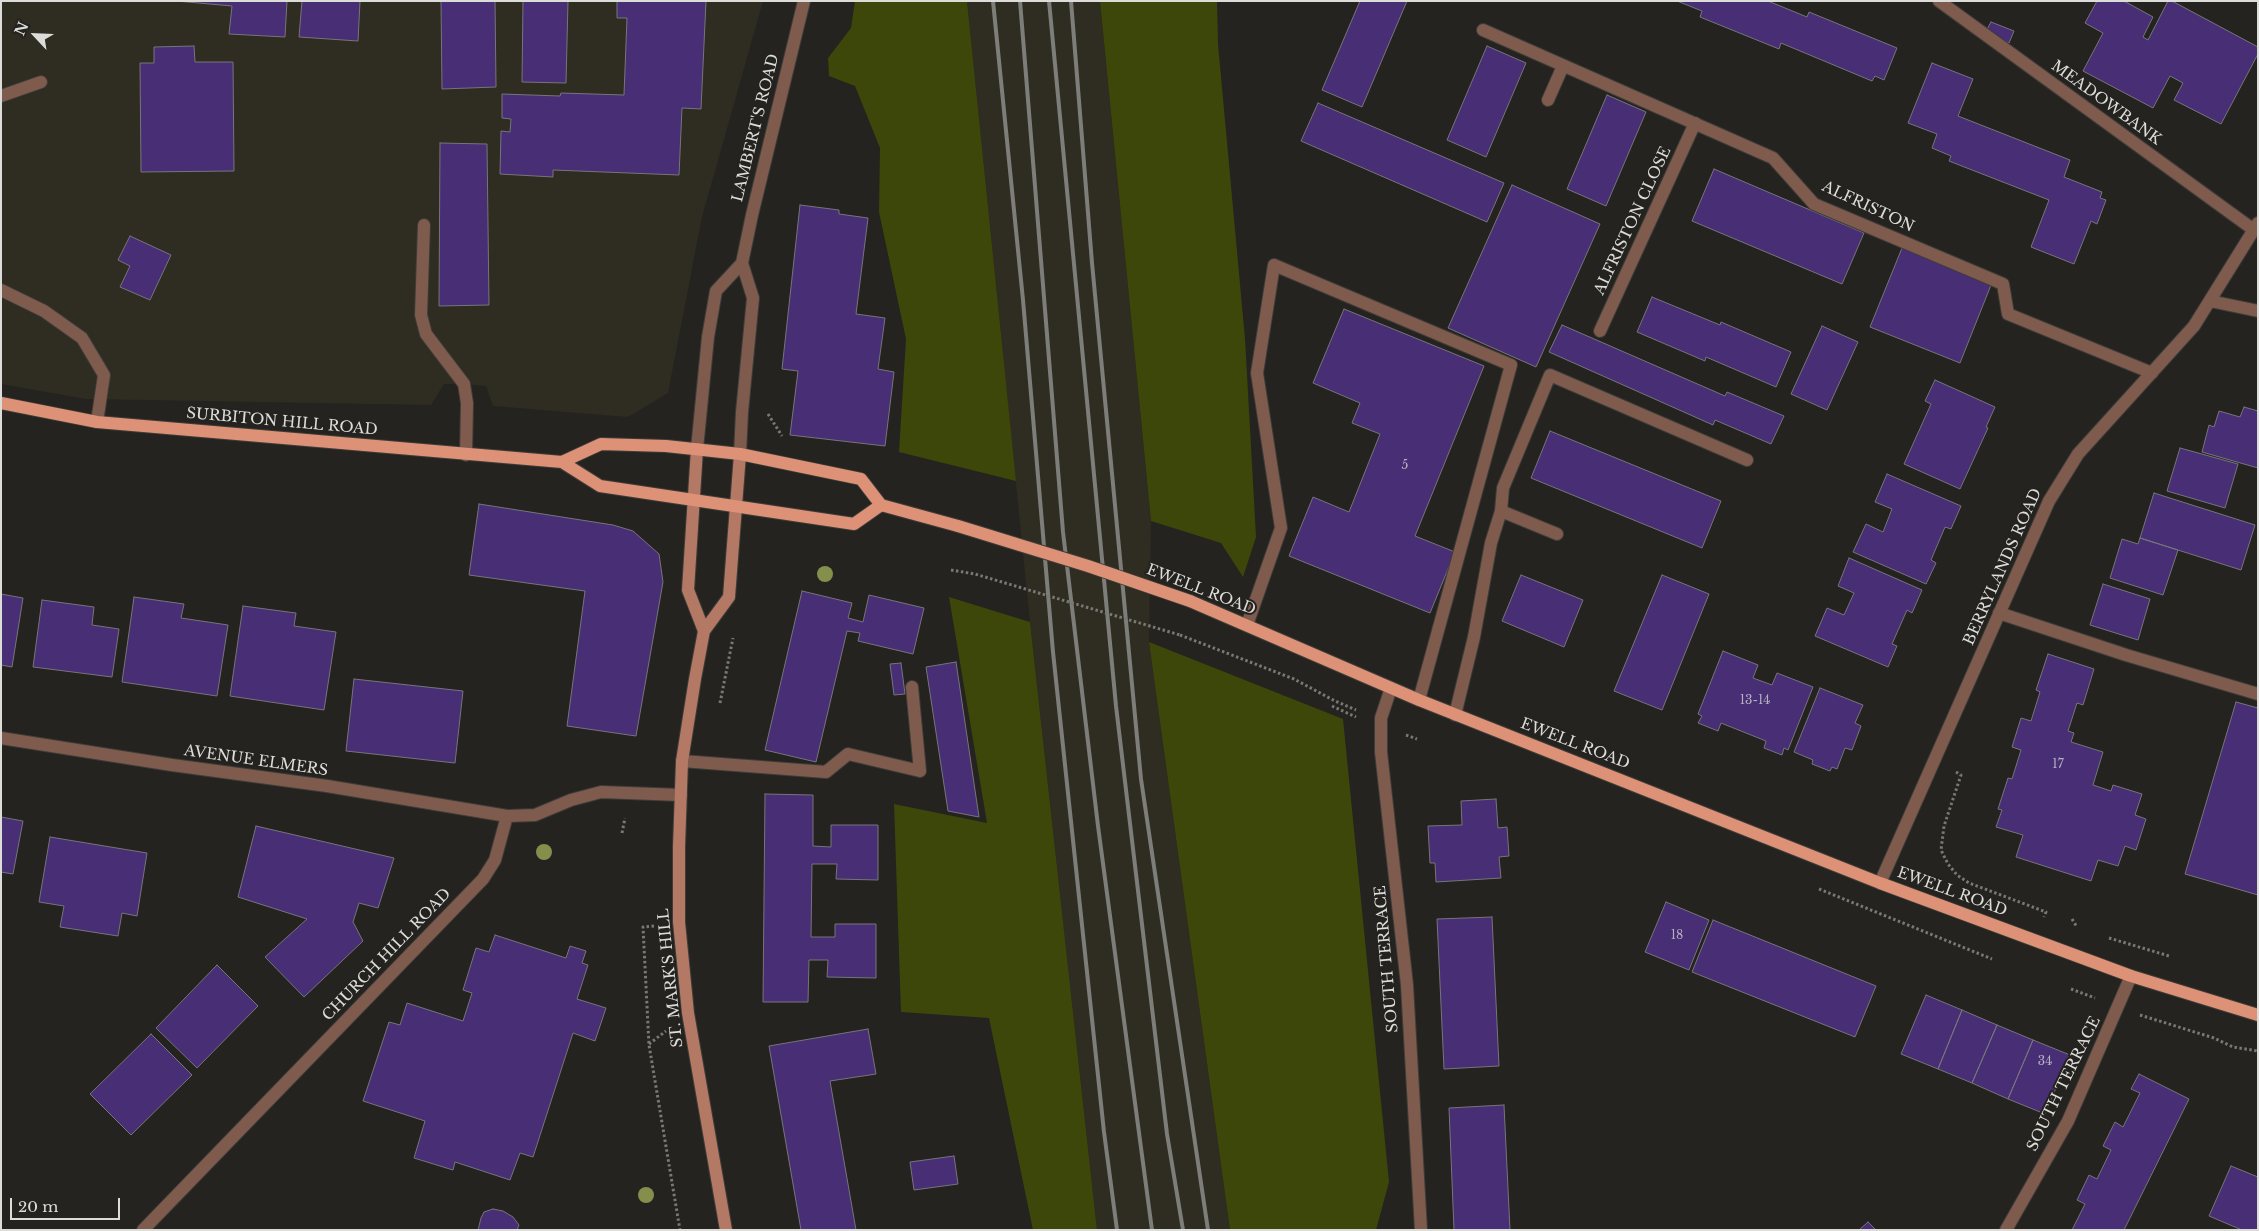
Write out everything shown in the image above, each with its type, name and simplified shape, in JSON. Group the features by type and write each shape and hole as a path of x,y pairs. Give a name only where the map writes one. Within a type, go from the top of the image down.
{"main road":[{"name":"SURBITON HILL ROAD","path":"1,403 97,422 562,462 600,486 736,506"},
{"name":"SURBITON HILL ROAD","path":"562,462 601,444 697,449 740,454"},
{"path":"697,449 688,590 704,631"},
{"path":"736,506 854,524 882,505 861,479 740,454"},
{"name":"ST. MARK'S HILL","path":"726,1230 688,1013 682,958 679,922 681,795 682,761 704,631 729,597 740,454"},
{"name":"EWELL ROAD","path":"882,505 1088,566 1190,601 1419,700 1880,883 2131,976 2258,1015"}],"street":[{"name":"LAMBERT'S ROAD","path":"740,454 753,298 742,263 804,1"},
{"name":"MEADOWBANK","path":"1939,1 2256,227"},
{"name":"ALFRISTON","path":"1483,30 1772,158 1814,204 2003,284 2008,314 2152,373"},
{"path":"1548,100 1563,66"},
{"path":"1,96 41,82"},
{"name":"ALFRISTON CLOSE","path":"1600,331 1695,123"},
{"path":"424,225 420,315 426,334 464,384 467,403 466,455"},
{"name":"BERRYLANDS ROAD","path":"1880,883 2048,501 2078,454 2194,326 2256,227"},
{"path":"697,449 708,337 716,291 742,263"},
{"path":"1246,625 1281,528 1257,373 1274,265 1511,365 1419,700"},
{"path":"1,290 44,311 82,338 104,375 97,422"},
{"path":"2210,301 2258,311"},
{"path":"1456,714 1474,637 1490,544 1501,511 1503,488 1550,375 1747,460"},
{"path":"1501,511 1557,534"},
{"path":"1999,613 2126,656 2258,694"},
{"path":"682,761 826,772 848,754 920,771 912,687"},
{"name":"SOUTH TERRACE","path":"1391,688 1381,718 1380,752 1407,985 1421,1230"},
{"name":"AVENUE ELMERS","path":"1,738 153,762 327,786 507,816"},
{"path":"507,816 535,815 571,800 601,792 681,795"},
{"name":"CHURCH HILL ROAD","path":"143,1230 483,879 495,860 507,816"},
{"name":"SOUTH TERRACE","path":"2006,1230 2068,1121 2131,976"}],"path":[{"path":"951,570 974,574 1180,634 1294,679 1335,701"},
{"path":"718,711 735,630"},
{"path":"1332,706 1363,721"},
{"path":"1961,775 1944,826 1941,850 1948,864 1957,875 1969,883 2046,912"},
{"path":"622,833 624,821"},
{"path":"2072,920 2075,927 2084,930"},
{"name":"ST. MARK'S HILL","path":"650,926 643,927 649,1045 680,1230"},
{"path":"2104,936 2169,956"},
{"path":"2071,988 2152,1020 2214,1038 2233,1047 2258,1050"}],"shaded area":[{"path":"1,1 763,1 702,217 668,393 628,417 493,406 486,386 464,384 444,384 431,405 86,399 1,384"},
{"path":"967,1 1100,1 1151,521 1149,642 1230,1230 1097,1230 1030,622"}],"green space":[{"path":"855,1 967,1 1016,481 899,452 906,339 879,212 880,148 855,86 829,76 828,58 851,28"},
{"path":"1100,1 1217,1 1218,44 1245,339 1256,537 1243,577 1221,543 1151,521"},
{"path":"949,597 1030,622 1097,1230 1033,1230 989,1018 901,1012 894,804 987,823"},
{"path":"1149,642 1343,719 1389,1182 1376,1230 1230,1230"}],"building":[{"path":"176,1 287,1 285,37 229,34 232,6"},
{"path":"302,1 360,1 358,41 299,37"},
{"path":"441,1 495,1 496,87 442,89"},
{"path":"523,1 568,1 566,83 522,82"},
{"path":"617,1 706,1 701,109 682,108 679,175 553,170 553,177 500,174 501,131 510,132 511,119 502,118 502,94 560,96 561,93 624,95 627,18 617,18"},
{"path":"1360,1 1407,1 1362,107 1322,90"},
{"path":"1677,1 1768,1 1807,17 1809,12 1897,48 1884,80 1875,76 1872,81 1781,43 1779,49 1700,17 1702,11"},
{"path":"2097,1 2124,1 2153,17 2143,37 2148,40 2168,1 2172,1 2258,47 2258,54 2221,124 2174,100 2183,83 2170,76 2153,108 2083,71 2103,33 2085,23"},
{"path":"1991,22 2014,31 2009,43 1985,33"},
{"path":"194,46 195,62 233,62 234,171 141,172 140,63 154,63 154,47"},
{"path":"1487,46 1526,63 1486,157 1447,140"},
{"path":"1932,63 1973,79 1958,116 2070,160 2064,177 2102,192 2100,198 2106,200 2097,224 2091,221 2074,264 2031,247 2049,200 1949,161 1951,156 1932,148 1937,134 1908,123"},
{"path":"1607,95 1646,112 1606,206 1567,189"},
{"path":"1318,103 1504,183 1487,222 1301,141"},
{"path":"440,143 487,144 489,305 439,306"},
{"path":"1714,169 1864,233 1842,284 1692,221"},
{"path":"1512,185 1600,224 1536,367 1448,328"},
{"path":"800,205 839,210 839,214 868,218 856,314 885,318 878,369 894,372 885,446 790,435 798,371 782,369"},
{"path":"130,236 171,255 150,300 120,287 130,266 118,260"},
{"path":"1902,248 1991,285 1960,363 1870,327"},
{"path":"1652,297 1720,325 1721,322 1791,352 1776,387 1706,357 1705,361 1637,332"},
{"path":"1344,309 1484,366 1415,536 1455,552 1430,613 1289,556 1313,497 1349,512 1380,434 1352,423 1360,403 1313,383"},
{"path":"1562,325 1725,396 1727,392 1784,416 1771,444 1715,420 1713,425 1549,352"},
{"path":"1822,326 1858,342 1827,410 1791,394"},
{"path":"1935,380 1995,407 1986,427 1988,428 1960,489 1904,464 1931,404 1925,401"},
{"path":"2244,407 2258,411 2258,468 2202,452 2209,425 2214,427 2219,411 2240,417"},
{"path":"1550,431 1721,501 1702,548 1531,478"},
{"path":"2180,448 2238,464 2225,508 2167,491"},
{"path":"1887,474 1961,506 1951,529 1945,527 1931,560 1936,563 1926,584 1853,552 1866,524 1883,532 1892,509 1875,502"},
{"path":"2154,493 2255,525 2241,570 2140,538"},
{"path":"479,504 613,525 633,531 659,554 663,582 636,736 567,726 585,591 469,575"},
{"path":"2140,538 2178,550 2163,595 2110,578 2122,539 2138,544"},
{"path":"1849,558 1922,590 1912,613 1907,610 1892,644 1897,646 1888,667 1815,636 1827,608 1844,615 1854,593 1838,586"},
{"path":"1521,575 1583,600 1564,647 1502,621"},
{"path":"1662,575 1709,594 1662,710 1614,691"},
{"path":"2103,584 2150,599 2138,640 2090,625"},
{"path":"802,591 852,603 848,618 863,622 869,595 924,608 913,654 858,641 860,633 847,631 816,762 765,750"},
{"path":"1,594 23,598 12,667 1,665"},
{"path":"134,597 184,604 181,618 228,625 217,696 122,682"},
{"path":"42,600 94,607 92,625 119,629 112,677 33,667"},
{"path":"243,606 296,613 294,626 336,632 324,710 230,696"},
{"path":"1723,651 1758,665 1753,678 1772,685 1777,673 1813,687 1788,750 1784,748 1782,755 1764,748 1766,741 1721,723 1718,731 1698,723 1702,716 1698,714"},
{"path":"2048,654 2094,669 2083,705 2077,703 2068,731 2074,733 2071,742 2103,752 2093,785 2111,791 2113,785 2142,794 2135,815 2146,819 2136,850 2125,846 2118,866 2098,860 2091,881 2016,857 2023,835 1996,827 2002,810 1998,809 2008,778 2012,779 2021,750 2012,747 2021,718 2031,721 2040,692 2036,690"},
{"path":"956,662 979,817 948,811 926,667"},
{"path":"901,663 905,694 894,695 890,664"},
{"path":"354,679 463,691 455,763 346,751"},
{"path":"1820,688 1863,705 1855,723 1861,726 1852,750 1845,748 1837,769 1832,767 1830,771 1812,764 1813,760 1794,752"},
{"path":"2236,702 2258,708 2258,895 2185,874"},
{"path":"765,794 813,795 813,846 831,847 831,825 878,825 878,880 836,879 837,864 812,864 811,937 835,937 835,924 876,924 876,978 827,977 828,960 809,960 808,1002 763,1002"},
{"path":"1496,799 1498,828 1507,827 1509,856 1499,857 1501,878 1436,882 1435,863 1430,863 1428,826 1462,825 1461,801"},
{"path":"1,817 23,821 13,874 1,872"},
{"path":"256,826 394,858 378,908 359,903 353,922 363,941 304,997 265,957 307,919 238,897"},
{"path":"50,837 147,853 137,916 122,913 118,936 60,927 64,906 39,902"},
{"path":"1666,902 1709,920 1689,970 1645,952"},
{"path":"1492,917 1499,1066 1444,1069 1437,919"},
{"path":"1713,920 1876,986 1855,1037 1692,972"},
{"path":"495,935 566,958 570,946 586,951 582,963 588,965 577,999 606,1008 595,1041 573,1033 533,1157 520,1153 510,1180 455,1162 453,1170 414,1158 425,1121 363,1101 389,1022 400,1025 407,1003 463,1021 472,993 463,990 476,948 489,952"},
{"path":"217,965 258,1006 197,1068 156,1028"},
{"path":"1926,995 1962,1010 1938,1069 1901,1054"},
{"path":"1962,1010 1997,1025 1972,1083 1938,1069"},
{"path":"1997,1025 2033,1040 2008,1099 1972,1083"},
{"path":"868,1029 876,1074 830,1081 856,1230 801,1230 769,1046"},
{"path":"151,1034 192,1075 131,1135 90,1094"},
{"path":"2033,1040 2070,1055 2045,1114 2008,1099"},
{"path":"2139,1074 2189,1099 2124,1230 2072,1230 2085,1204 2077,1200 2089,1175 2097,1179 2111,1150 2103,1146 2115,1122 2123,1127 2140,1093 2131,1089"},
{"path":"1504,1105 1510,1230 1454,1230 1449,1108"},
{"path":"954,1156 958,1184 914,1190 910,1162"},
{"path":"2231,1166 2258,1177 2258,1230 2242,1230 2209,1216"},
{"path":"493,1209 503,1211 513,1217 519,1225 517,1230 478,1230 484,1212"},
{"path":"1868,1222 1876,1230 1859,1230"}],"railway":[{"path":"993,1 1023,300 1053,652 1104,1132 1117,1230"},
{"path":"1020,1 1063,532 1098,826 1152,1230"},
{"path":"1049,1 1116,706 1167,1134 1183,1230"},
{"path":"1071,1 1092,263 1141,779 1208,1230"}]}
